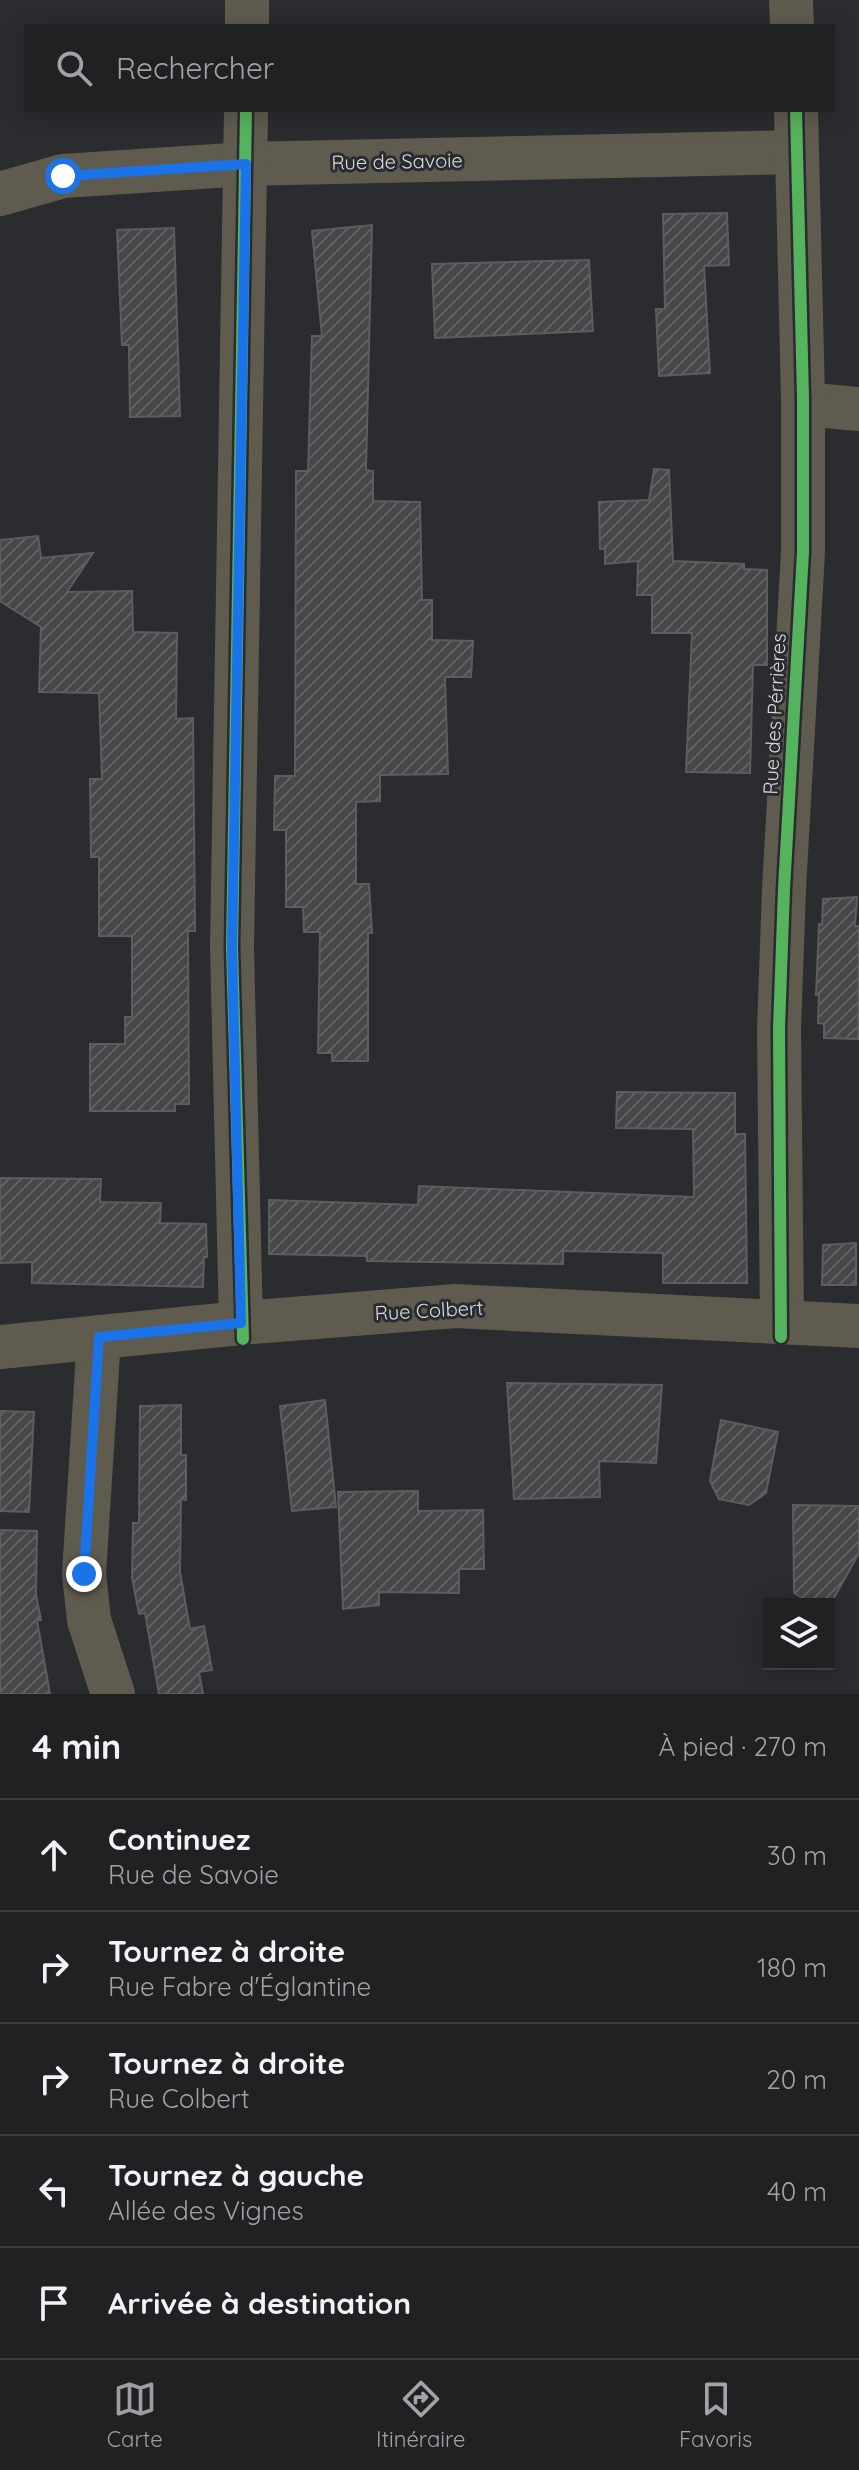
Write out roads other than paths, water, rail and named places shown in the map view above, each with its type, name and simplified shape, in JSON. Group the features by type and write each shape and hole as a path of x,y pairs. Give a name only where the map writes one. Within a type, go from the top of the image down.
{"street":[{"path":"247,0 247,24"},
{"path":"791,0 792,24"},
{"path":"241,1323 232,947 246,112"},
{"name":"Rue de Savoie","path":"0,194 63,176 796,131"},
{"name":"Rue des Pérrières","path":"782,1321 779,1029 803,552 803,404 796,131"},
{"path":"803,404 859,409"},
{"name":"Rue Colbert","path":"0,1347 455,1306 859,1326"},
{"path":"99,1337 84,1574 89,1620 113,1694"}]}
